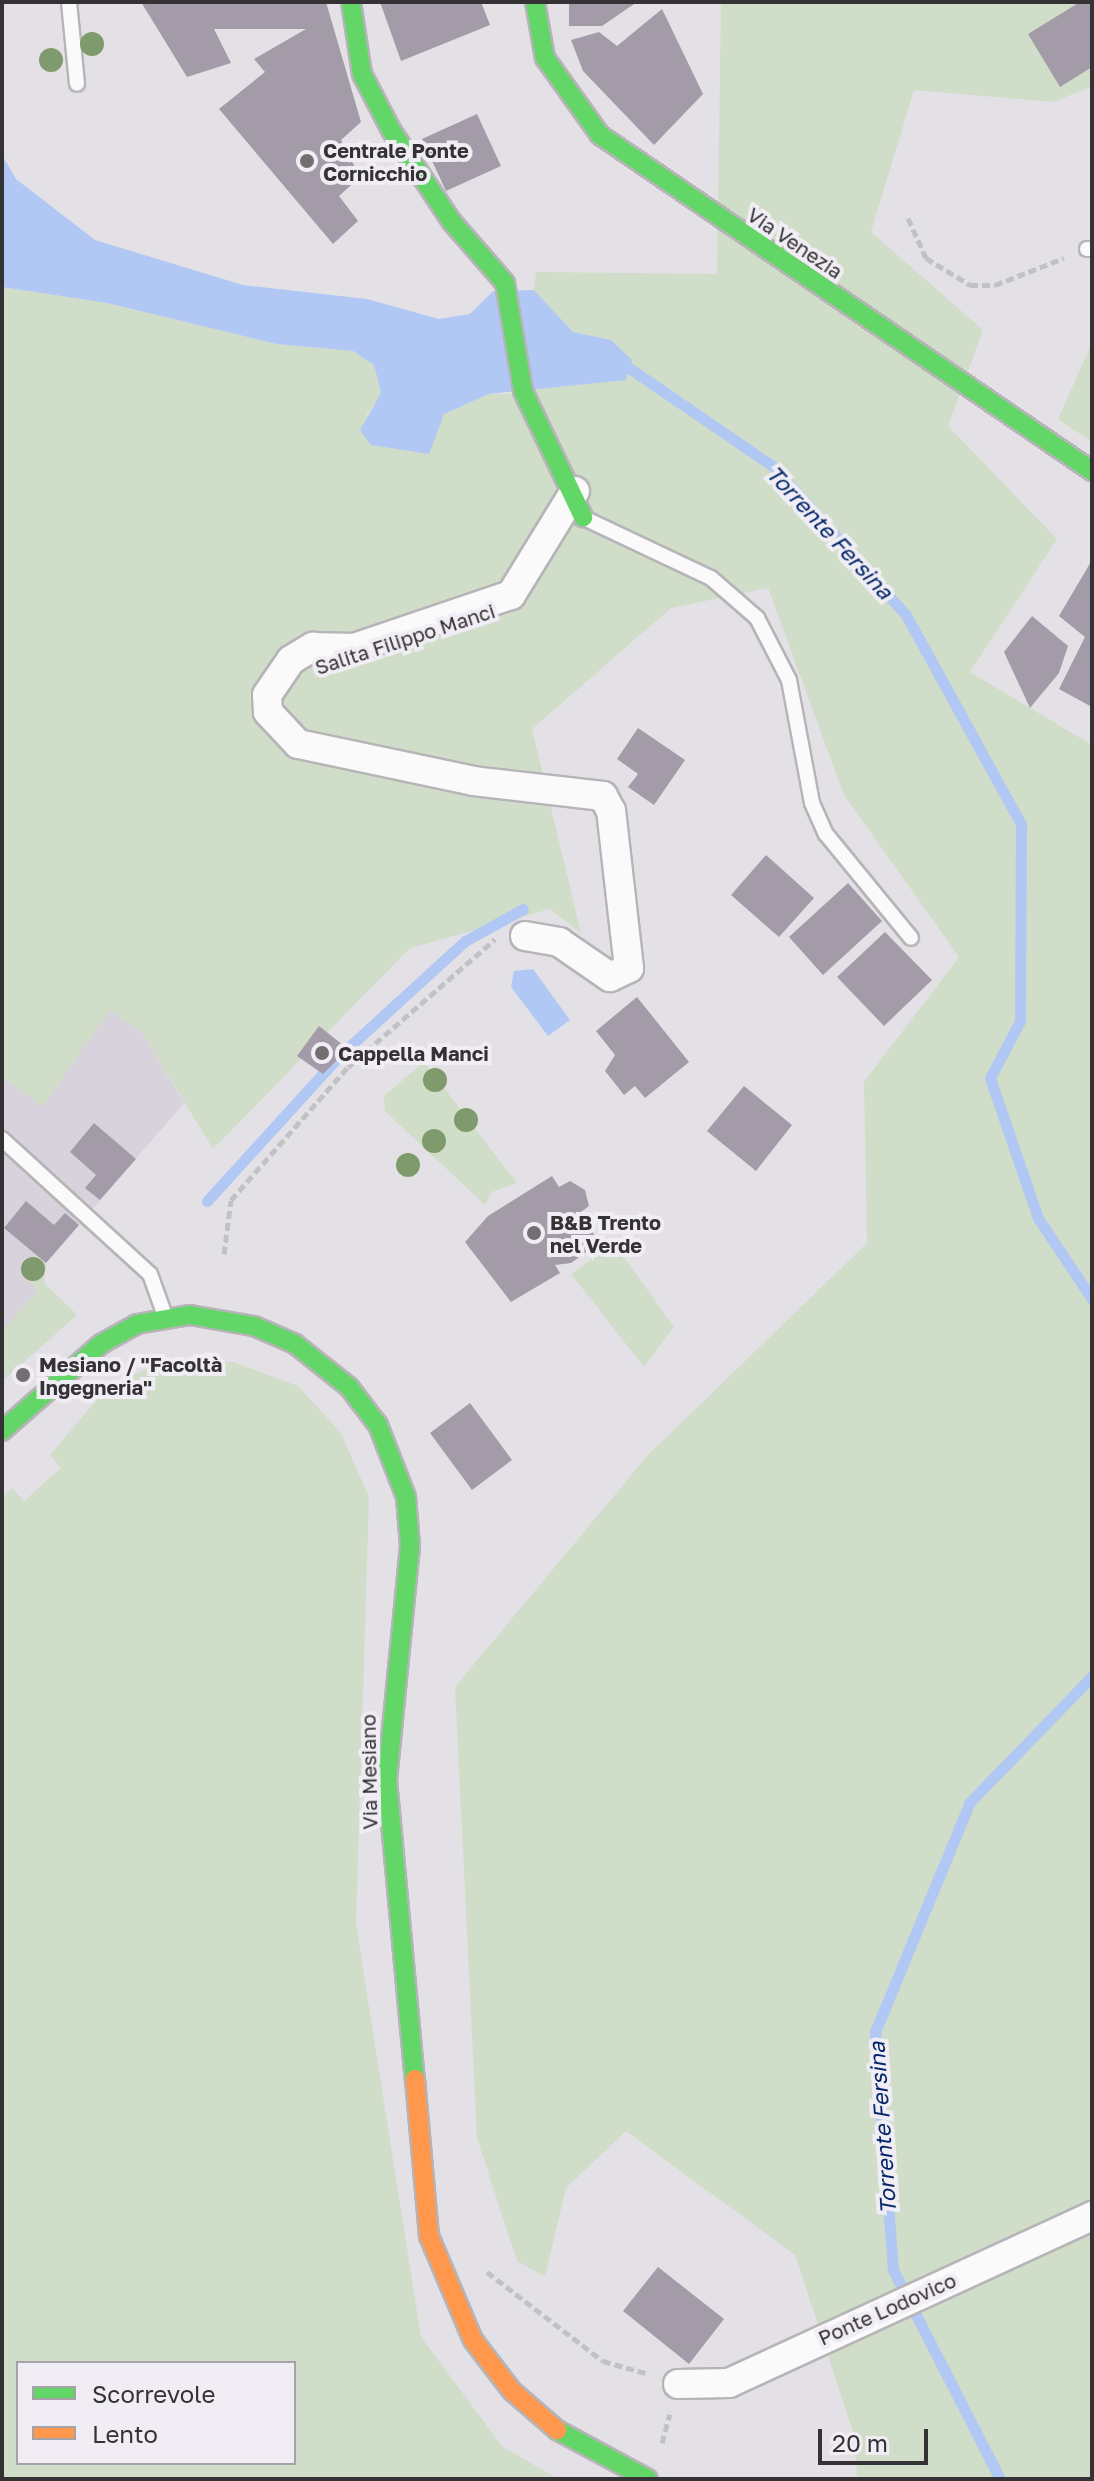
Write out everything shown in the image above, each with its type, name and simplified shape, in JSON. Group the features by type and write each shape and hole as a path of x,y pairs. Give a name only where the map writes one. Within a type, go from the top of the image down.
{"main road":[{"path":"351,2 362,74 391,130 452,222 505,283 523,391 579,504"},
{"name":"Via Venezia","path":"535,2 545,58 600,135 1092,471"},
{"name":"Via Mesiano","path":"2,1431 101,1344 165,1316 213,1317 295,1344 349,1387 397,1464 410,1546 387,1780 429,2236 473,2340 512,2391 567,2439 648,2479"}],"street":[{"name":"Salita Filippo Manci","path":"525,936 559,942 610,977 629,968 611,811 603,796 474,781 298,744 268,712 267,695 291,660 313,647 354,648 511,595 579,504"},
{"name":"Ponte Lodovico","path":"678,2384 729,2383 827,2335 1092,2216"}],"lane":[{"path":"69,2 77,84"},
{"path":"579,504 711,578 757,618 789,680 803,760 826,834 911,938"},
{"path":"2,1139 150,1274 165,1316"}],"path":[{"path":"908,218 926,258 970,285 995,285 1089,249"},
{"path":"224,1254 231,1200 348,1067 493,940 525,936"},
{"path":"476,2261 603,2361 678,2384 659,2455"}],"shaded area":[{"path":"2,931 142,1033 184,1103 46,1263 44,1283 77,1315 2,1381"}],"green space":[{"path":"721,2 1092,2 1092,86 1054,102 914,90 871,232 983,330 948,426 1057,539 970,672 1092,745 1092,2479 857,2479 855,2438 795,2255 626,2131 566,2188 545,2277 517,2261 477,2138 455,1687 648,1455 867,1243 864,1082 959,957 844,795 768,588 671,608 532,729 581,933 550,909 410,948 213,1149 142,1033 110,1010 43,1107 2,1078 2,287 107,303 277,344 353,351 374,365 381,394 366,416 444,414 489,394 510,394 611,340 573,332 534,290 536,272 717,274"},
{"path":"1092,343 1092,442 1058,419"},
{"path":"424,1062 517,1183 492,1192 485,1205 385,1111 384,1096"},
{"path":"614,1243 674,1327 644,1367 571,1274"},
{"path":"35,1254 46,1263 44,1283 77,1315 2,1381 2,1331 38,1290 19,1273"},
{"path":"166,1361 233,1362 298,1386 341,1433 369,1497 356,1924 421,2337 502,2446 558,2479 2,2479 2,1497 12,1488 24,1501 61,1468 50,1455 110,1384"}],"water":[{"path":"2,155 16,179 95,240 243,285 367,299 439,319 470,314 493,291 534,290 573,332 611,340 632,360 626,380 489,394 444,414 429,454 371,445 360,430 381,393 374,365 353,351 277,344 107,303 2,287"},
{"path":"533,969 570,1020 548,1036 511,987 514,971"}],"building":[{"path":"141,2 326,2 361,122 341,140 360,177 339,196 358,221 333,244 219,109 265,72 254,59 306,29 214,29 231,63 187,77"},
{"path":"380,2 481,2 490,25 401,61"},
{"path":"569,2 637,2 602,26 569,26"},
{"path":"1080,2 1092,2 1092,67 1060,87 1028,34"},
{"path":"662,9 703,94 654,145 583,71 571,40 599,32 617,46"},
{"path":"477,114 501,166 446,191 422,139"},
{"path":"1092,560 1092,707 1059,689 1085,637 1059,616"},
{"path":"1032,616 1068,646 1059,673 1030,708 1004,652"},
{"path":"638,728 685,760 654,805 628,787 638,774 617,759"},
{"path":"766,855 814,898 779,937 731,895"},
{"path":"848,883 882,921 823,975 789,937"},
{"path":"885,932 932,980 884,1026 837,977"},
{"path":"637,997 689,1062 645,1098 635,1086 624,1095 605,1071 615,1055 596,1031"},
{"name":"Cappella Manci","path":"319,1026 348,1049 323,1074 297,1056"},
{"path":"744,1086 792,1125 756,1171 707,1131"},
{"path":"94,1123 136,1159 100,1200 85,1188 96,1175 70,1152"},
{"name":"B&B Trento nel Verde","path":"552,1176 559,1187 570,1181 585,1190 589,1206 578,1214 600,1242 571,1263 555,1265 560,1273 511,1302 465,1242 488,1216"},
{"path":"26,1201 54,1225 65,1213 79,1225 46,1263 4,1228"},
{"path":"470,1403 512,1460 472,1490 430,1433"},
{"path":"658,2267 724,2319 689,2364 623,2311"}],"waterway":[{"name":"Torrente Fersina","path":"619,361 775,468 906,615 1021,824 1020,1021 990,1078 1038,1218 1092,1299"},
{"path":"207,1201 338,1057 465,941 523,909"},
{"name":"Torrente Fersina","path":"1000,2479 893,2270 875,2032 970,1802 1092,1676"}],"traffic: fast":[{"path":"351,2 362,74 391,130 452,222 505,283 523,391 583,517"},
{"path":"535,2 545,58 600,135 1092,471"},
{"path":"2,1431 101,1344 137,1324 190,1315 254,1326 295,1344 349,1387 378,1425 406,1497 410,1546 387,1780 415,2079"},
{"path":"557,2430 648,2479"}],"traffic: slow":[{"path":"415,2079 429,2236 473,2340 512,2391 557,2430"}],"place":[{"name":"Centrale Ponte Cornicchio","path":"307,161"},
{"name":"Cappella Manci","path":"322,1053"},
{"name":"B&B Trento nel Verde","path":"534,1233"},
{"name":"Mesiano / \"Facoltà Ingegneria\"","path":"23,1375"}]}
